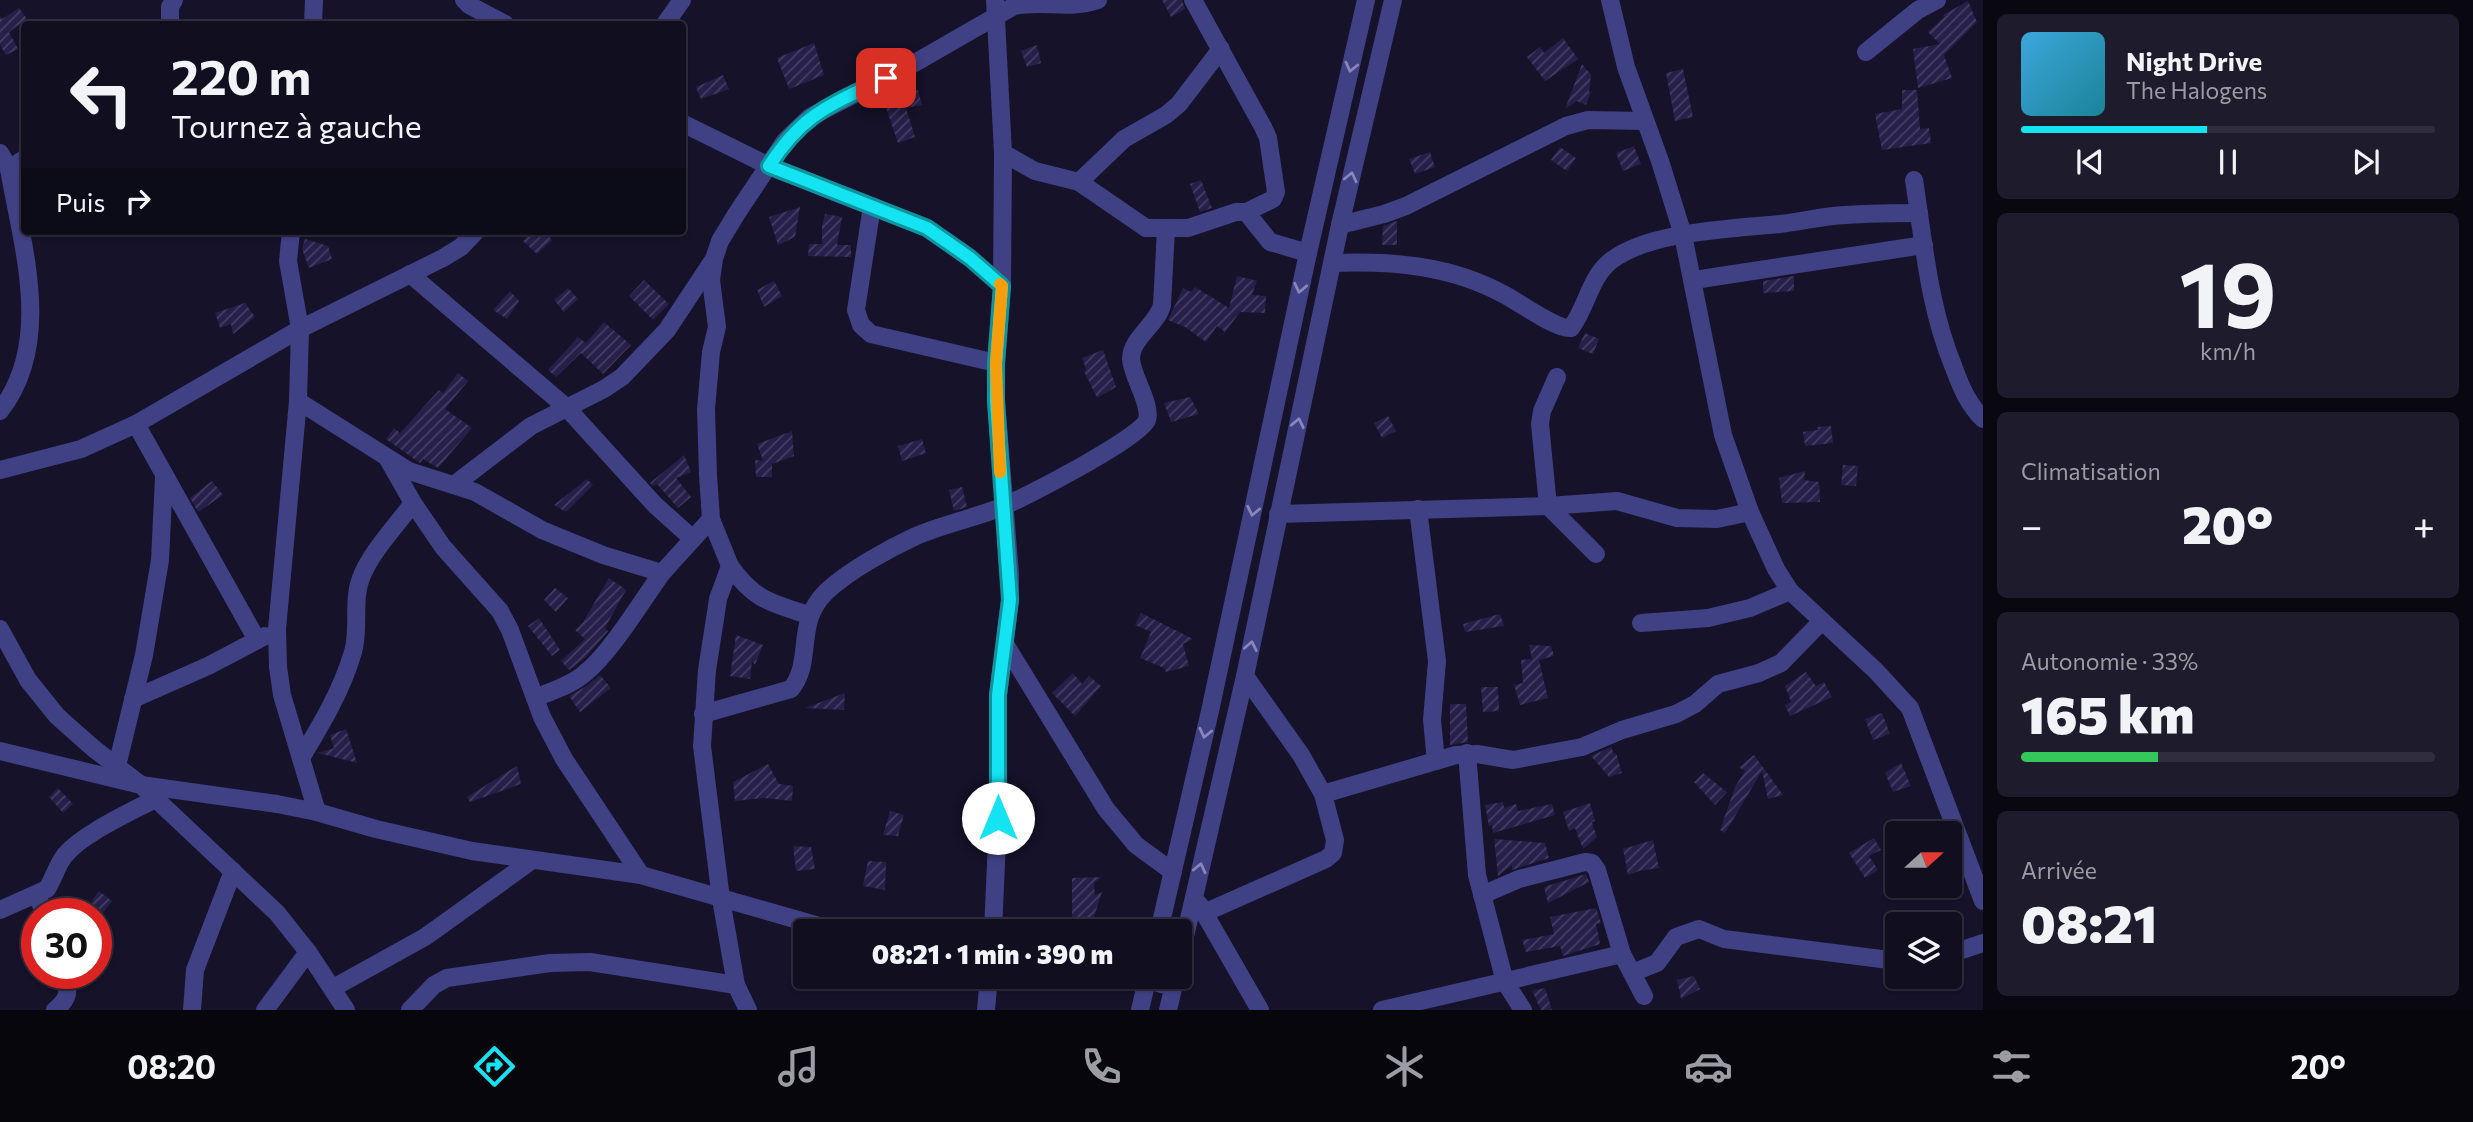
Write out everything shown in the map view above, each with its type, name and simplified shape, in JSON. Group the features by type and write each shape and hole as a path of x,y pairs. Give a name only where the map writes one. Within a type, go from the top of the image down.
{"street":[{"path":"170,21 170,7 174,0"},
{"path":"313,21 314,0"},
{"path":"464,0 499,21"},
{"path":"668,21 681,0"},
{"path":"454,485 531,426 622,377 667,330 714,259 732,220 785,141 816,113 906,68 995,8 1028,3 1080,5 1098,0"},
{"path":"1003,153 1035,171 1079,182 1146,228 1188,228 1236,212 1246,212 1273,199 1276,192 1268,138 1193,0"},
{"path":"1162,919 1366,0"},
{"path":"1188,919 1245,676 1340,225 1393,0"},
{"path":"1610,0 1626,67 1684,235 1723,435 1750,512 1776,569 1790,591 1876,671 1910,708 1983,901"},
{"path":"1866,52 1914,5 1937,0"},
{"path":"994,919 998,818 998,695 1010,600 998,445 996,363 1002,286 1003,153 995,8"},
{"path":"1079,182 1124,139 1174,108 1221,50"},
{"path":"1340,225 1406,206 1566,126 1588,120 1644,121"},
{"path":"686,125 769,166 914,222 939,235 1002,286"},
{"path":"11,160 21,232"},
{"path":"1914,180 1934,310 1943,342 1964,393 1983,419"},
{"path":"872,206 856,310 860,325 871,334 996,363"},
{"path":"1246,212 1270,242 1308,253"},
{"path":"1333,263 1407,263 1470,278 1531,309 1557,327 1567,329 1576,321 1590,288 1603,267 1615,258 1644,245 1684,235 1850,215 1919,213"},
{"path":"703,714 791,689 799,680 809,615 828,590 916,536 1003,506 1090,461 1147,422 1147,411 1131,356 1134,346 1159,316 1166,229"},
{"path":"0,411 15,388 26,352 31,321 21,235"},
{"path":"291,235 288,261 300,329 299,401 278,629 278,667 282,695 317,812"},
{"path":"0,470 81,449 136,424 300,329 461,247 472,235"},
{"path":"1694,281 1924,245"},
{"path":"714,259 711,292 717,327 706,409 710,519 730,566 753,594 776,605 809,615"},
{"path":"410,274 566,407 655,505 693,539"},
{"path":"1557,377 1542,411 1540,424 1548,506 1597,554"},
{"path":"299,401 409,471 491,499 542,530 603,555 662,573"},
{"path":"136,424 257,640"},
{"path":"388,459 413,503 443,547 500,611 510,630 542,717 564,759 640,875"},
{"path":"117,765 144,655 160,560 164,477"},
{"path":"1278,514 1548,506 1617,501 1677,518 1717,519 1750,512"},
{"path":"301,758 330,709 353,652 357,627 356,596 360,579 367,565 413,503"},
{"path":"1418,509 1437,661 1432,720 1436,761"},
{"path":"535,698 587,673 662,573 710,519"},
{"path":"730,566 718,599 703,714 702,746 721,899 736,985 748,1010"},
{"path":"1641,623 1708,618 1750,607 1790,591"},
{"path":"1323,794 1467,753 1510,760 1593,745 1622,730 1676,714 1695,704 1718,684 1759,673 1781,663 1822,621"},
{"path":"0,629 28,680 57,716 141,785 277,913 308,952 346,1010"},
{"path":"133,699 278,629"},
{"path":"1006,644 1106,809 1136,845 1173,872"},
{"path":"1204,913 1326,859 1333,853 1335,841 1323,794 1301,755 1245,676"},
{"path":"0,751 141,785 317,812 429,842 531,861 640,875 794,919"},
{"path":"1467,753 1474,855 1482,895 1505,982 1523,1010"},
{"path":"0,910 47,889 57,867 70,850 111,822 155,799"},
{"path":"333,988 425,937 531,861"},
{"path":"1482,895 1519,879 1589,862 1597,870 1622,954 1644,996"},
{"path":"192,1010 195,970 207,943 219,901 233,871"},
{"path":"1193,895 1260,1010"},
{"path":"1632,973 1657,963 1676,937 1699,929 1724,939 1885,959"},
{"path":"1962,950 1983,943"},
{"path":"265,1010 308,952"},
{"path":"1382,1010 1622,954"},
{"path":"410,1010 434,985 447,978 550,963 590,962 736,985"},
{"path":"55,1010 68,999 68,989"},
{"path":"986,1010 988,989"},
{"path":"1140,1010 1141,989"},
{"path":"1168,1010 1172,989"}],"building":[{"path":"1162,0 1182,0 1185,9 1171,17"},
{"path":"1968,1 1977,22 1944,55 1952,78 1918,88 1913,49 1940,44 1928,32 1943,15"},
{"path":"19,8 27,19 9,32 18,49 6,55 0,45 0,16 2,19"},
{"path":"1563,38 1578,59 1545,81 1527,57 1540,47 1544,53"},
{"path":"814,43 824,75 789,89 777,58"},
{"path":"1037,45 1041,63 1027,67 1021,51"},
{"path":"1582,64 1591,75 1591,92 1586,105 1577,101 1565,109"},
{"path":"1683,69 1693,117 1675,121 1666,73"},
{"path":"723,75 729,89 701,99 696,87"},
{"path":"918,90 922,105 906,108 915,137 898,143 885,105 898,102 896,96"},
{"path":"1902,90 1917,90 1920,129 1929,128 1931,143 1882,150 1875,114 1902,109"},
{"path":"1634,146 1641,164 1623,171 1616,153"},
{"path":"1560,147 1576,158 1567,171 1551,160"},
{"path":"1430,152 1435,167 1415,174 1409,159"},
{"path":"1201,180 1212,208 1200,212 1190,184"},
{"path":"800,207 795,237 778,245 769,217"},
{"path":"825,214 842,217 837,245 851,245 851,257 808,256 809,244 822,244"},
{"path":"1397,221 1397,245 1382,245 1383,226"},
{"path":"528,235 548,235 552,240 537,254 523,241"},
{"path":"305,239 328,246 332,259 309,268 302,249"},
{"path":"1237,276 1257,281 1252,295 1266,296 1265,313 1240,312 1223,335 1224,331 1217,326 1206,342 1185,327 1168,320 1183,288 1191,292 1195,287 1229,308"},
{"path":"1794,276 1794,291 1763,293 1763,281"},
{"path":"644,280 669,304 653,320 629,296"},
{"path":"774,281 782,296 764,307 757,290"},
{"path":"568,288 578,299 564,312 554,300"},
{"path":"510,291 519,301 507,319 493,310"},
{"path":"245,303 255,317 233,334 231,324 220,328 215,313"},
{"path":"604,322 631,345 603,374 581,353 556,377 548,370 578,337 586,343"},
{"path":"1585,333 1599,339 1593,354 1578,348"},
{"path":"1103,350 1116,387 1097,398 1084,371 1086,369 1082,358"},
{"path":"458,373 468,381 445,409 472,428 438,468 423,459 420,463 386,439 394,428 400,433 439,390 443,393"},
{"path":"1190,397 1199,414 1171,422 1164,403"},
{"path":"1388,416 1396,431 1382,438 1374,423"},
{"path":"1831,426 1833,443 1805,446 1803,432"},
{"path":"792,431 794,456 772,464 772,477 756,477 755,460 763,461 757,444"},
{"path":"922,439 926,453 902,461 898,446"},
{"path":"684,455 691,472 676,478 691,497 678,508 657,484 653,486 650,483"},
{"path":"1843,465 1858,466 1856,486 1841,485"},
{"path":"1805,471 1804,480 1819,482 1820,502 1782,503 1779,478"},
{"path":"587,479 593,485 566,512 554,505"},
{"path":"212,481 223,495 198,512 190,498"},
{"path":"962,487 967,507 954,511 949,490"},
{"path":"609,578 626,590 605,628 608,631 586,657 569,670 561,661 585,639 575,630 583,622"},
{"path":"555,588 568,598 556,612 544,600"},
{"path":"1141,613 1193,639 1183,644 1189,666 1166,672 1164,668 1140,658 1151,632 1135,625"},
{"path":"1500,614 1504,626 1465,632 1463,624"},
{"path":"539,618 560,650 552,656 528,626"},
{"path":"736,635 763,645 755,665 752,661 750,679 730,676"},
{"path":"1529,645 1551,646 1554,656 1539,660 1548,698 1520,705 1514,685 1523,683 1521,660 1532,659"},
{"path":"1806,672 1816,686 1824,682 1832,697 1790,716 1785,705 1791,702 1785,686"},
{"path":"1073,673 1082,684 1089,676 1101,686 1075,716 1052,693"},
{"path":"600,675 611,688 580,712 569,696"},
{"path":"1481,687 1498,687 1499,711 1483,712"},
{"path":"845,693 844,710 805,708"},
{"path":"1450,704 1466,704 1468,742 1450,745"},
{"path":"1882,713 1890,734 1873,740 1865,719"},
{"path":"346,729 357,763 318,753 334,748 330,735"},
{"path":"1611,747 1614,754 1616,753 1622,773 1609,777 1591,756"},
{"path":"1754,755 1783,795 1768,799 1762,771 1725,833 1720,830 1735,787 1745,771 1739,767"},
{"path":"1901,763 1911,786 1893,792 1885,773"},
{"path":"768,764 779,784 793,786 792,801 764,798 735,801 733,782"},
{"path":"517,766 521,784 470,802 467,797"},
{"path":"1703,773 1727,792 1715,805 1694,782"},
{"path":"58,788 73,804 63,813 49,797"},
{"path":"1503,802 1504,808 1516,804 1518,811 1552,804 1555,815 1493,833 1485,805"},
{"path":"1590,803 1597,837 1583,849 1575,828 1569,831 1563,812"},
{"path":"890,811 904,815 898,836 883,835"},
{"path":"1874,838 1881,850 1869,856 1878,870 1865,878 1849,853"},
{"path":"1494,839 1545,843 1549,858 1512,870 1512,865 1498,876"},
{"path":"1653,840 1659,868 1628,875 1623,849"},
{"path":"793,846 811,847 815,869 796,871"},
{"path":"868,861 886,862 885,890 863,886"},
{"path":"1586,874 1589,882 1548,903 1544,887"},
{"path":"1102,877 1094,883 1095,895 1102,892 1093,919 1072,919 1072,878"},
{"path":"99,891 108,898 94,898"},
{"path":"1596,908 1601,923 1596,924 1600,944 1563,956 1560,946 1526,952 1522,940 1554,934 1550,917"},
{"path":"1694,976 1700,989 1681,999 1677,980"},
{"path":"1545,988 1552,1010 1541,1010 1532,991"}],"slow traffic":[{"path":"1000,284 996,382 1000,472"}],"route":[{"path":"886,78 810,117 785,141 769,166 927,228 970,258 1002,286 996,401 1010,600 998,695 998,818"}]}
